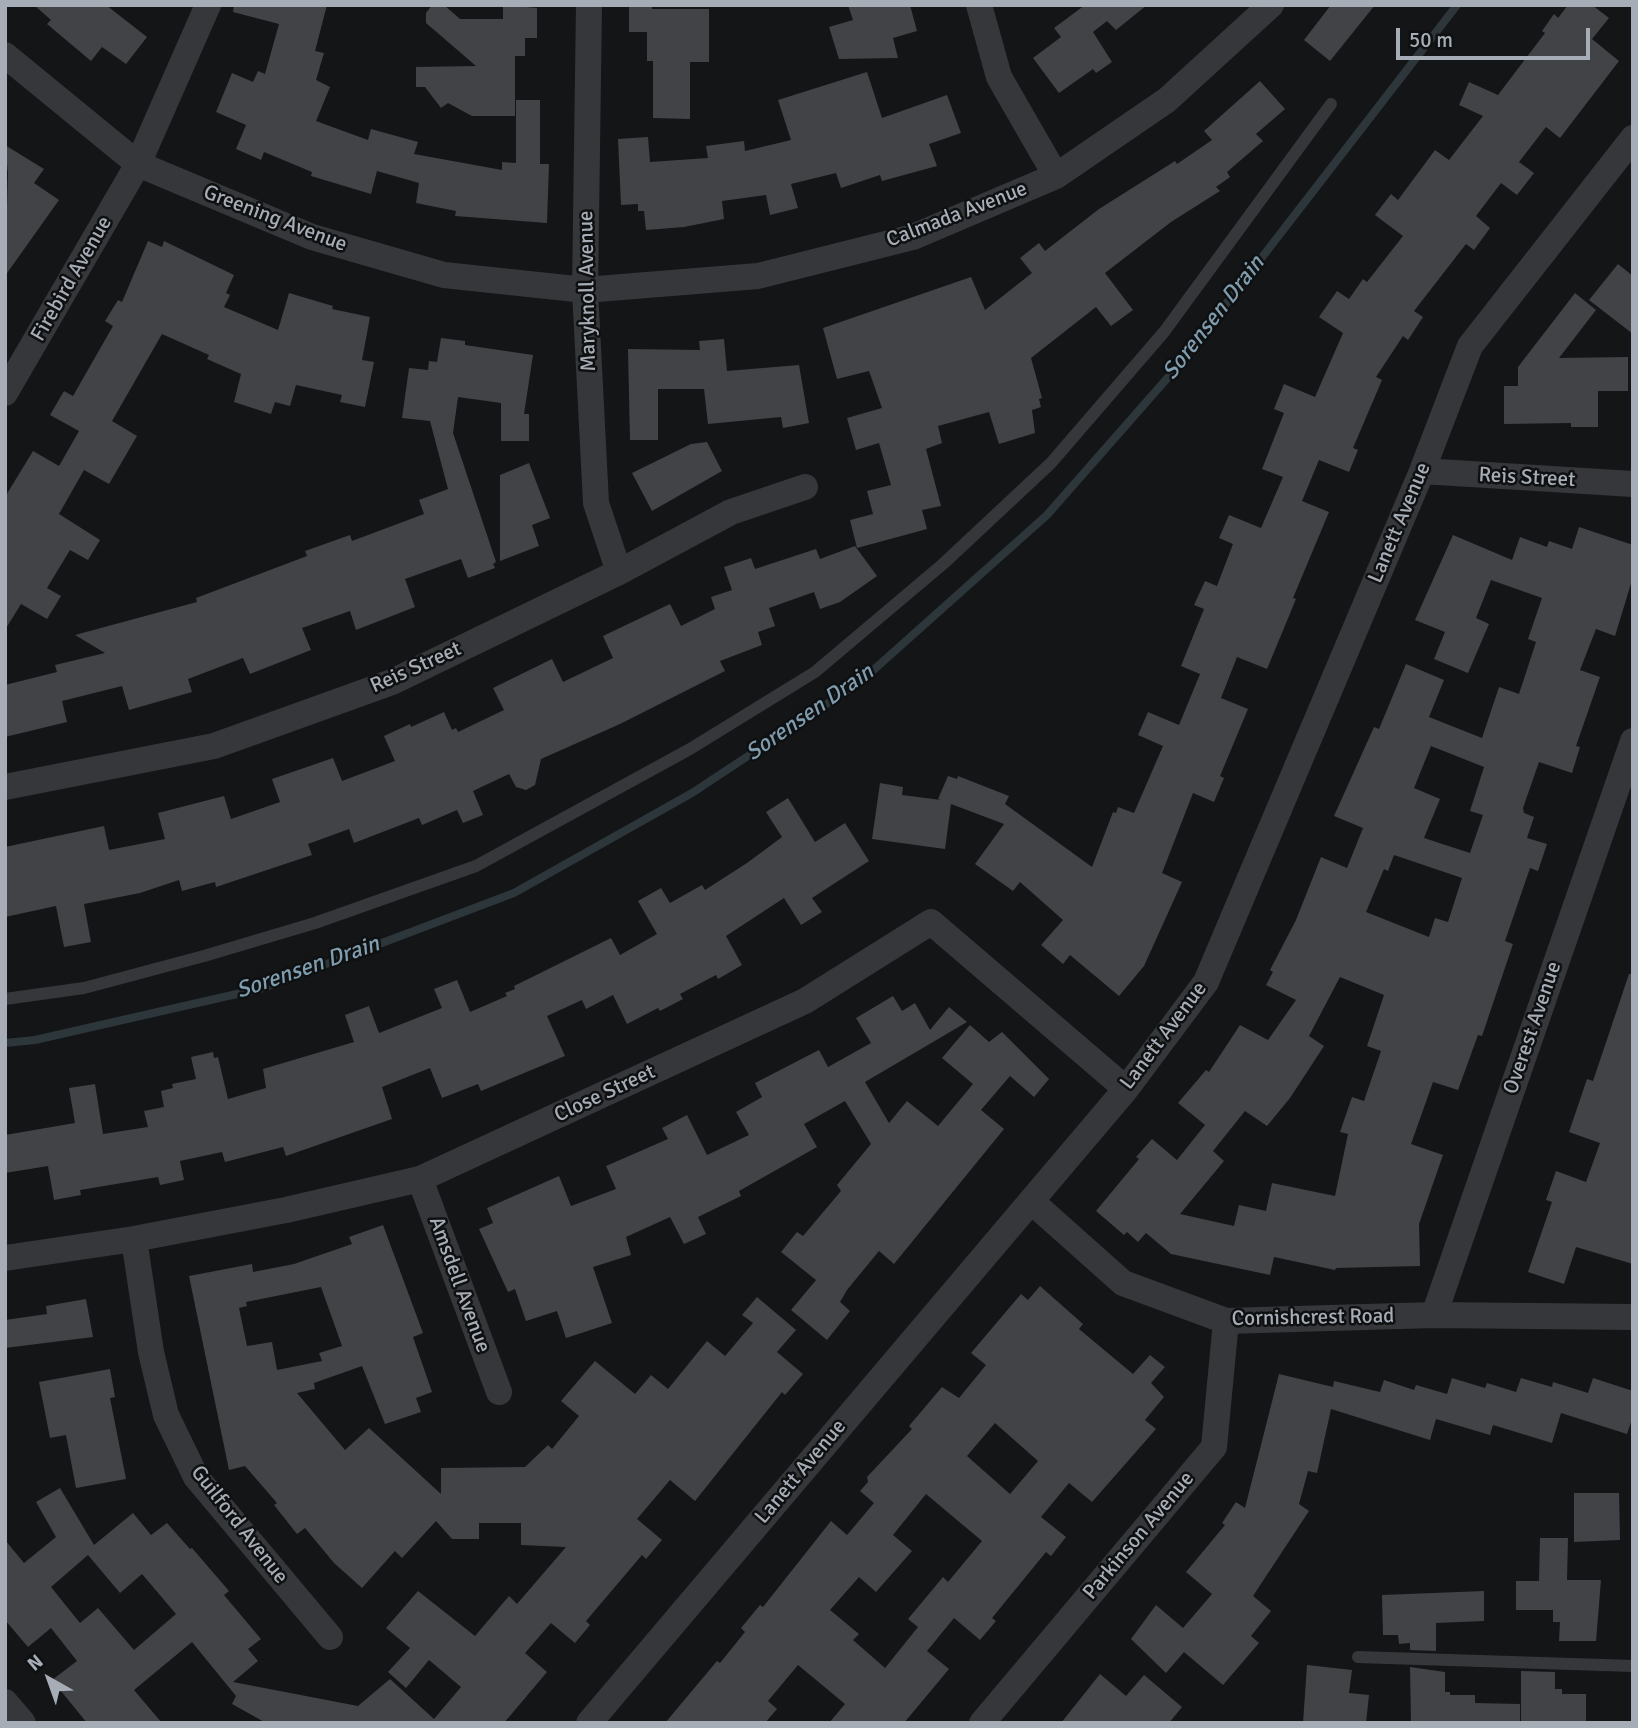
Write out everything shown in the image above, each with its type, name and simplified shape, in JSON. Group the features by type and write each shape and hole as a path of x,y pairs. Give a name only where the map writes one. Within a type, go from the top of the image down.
{"street":[{"name":"Firebird Avenue","path":"5,393 138,164 208,5"},
{"name":"Maryknoll Avenue","path":"589,5 585,290 596,503 619,572"},
{"path":"979,5 999,77 1056,176"},
{"name":"Calmada Avenue","path":"585,290 758,276 913,237 1056,176 1167,100 1271,5"},
{"name":"Greening Avenue","path":"5,55 138,164 312,237 444,275 585,290"},
{"name":"Lanett Avenue","path":"589,1723 1126,1089 1206,982 1422,471 1470,346 1633,138"},
{"name":"Reis Street","path":"1422,471 1633,484"},
{"name":"Reis Street","path":"5,788 214,746 392,681 619,572 731,512 805,487"},
{"name":"Overest Avenue","path":"1434,1315 1633,741"},
{"name":"Close Street","path":"5,1258 134,1239 286,1210 420,1179 805,1001 931,922 1126,1089"},
{"name":"Amsdell Avenue","path":"420,1179 499,1392"},
{"name":"Cornishcrest Road","path":"1031,1201 1123,1283 1226,1321 1434,1315 1633,1317"},
{"name":"Guilford Avenue","path":"134,1239 151,1352 166,1415 196,1477 330,1637"},
{"name":"Parkinson Avenue","path":"982,1723 1214,1447 1226,1321"},
{"path":"5,1702 23,1723"}],"lane":[{"path":"5,999 84,988 204,956 315,923 476,866 690,750 815,672 943,565 1051,463 1164,332 1331,104"},
{"path":"1358,1657 1633,1666"}],"building":[{"path":"34,5 106,5 147,37 126,64 102,47 91,61 47,24 51,20"},
{"path":"234,5 327,5 315,51 324,53 316,80 330,87 316,121 368,140 371,129 418,142 414,154 502,170 502,162 516,163 516,100 540,100 540,164 549,164 547,223 455,216 456,211 416,203 419,183 377,171 371,194 311,176 312,172 264,152 261,160 236,149 246,125 216,112 232,73 253,82 258,71 265,74 279,24 233,12"},
{"path":"432,5 444,5 460,19 503,19 503,5 537,8 537,38 525,38 525,56 515,56 515,116 472,116 448,103 441,108 425,87 416,87 416,67 476,66 426,23 426,13"},
{"path":"629,5 652,5 652,9 709,9 709,62 690,62 690,119 653,118 653,61 647,61 647,32 629,32"},
{"path":"848,5 910,5 917,31 893,38 898,58 839,59 829,27 853,20"},
{"path":"1085,5 1147,5 1116,30 1107,21 1093,32 1112,62 1096,73 1093,69 1059,93 1033,58 1061,37 1054,28"},
{"path":"1331,5 1375,5 1330,61 1304,40"},
{"path":"1568,5 1592,5 1609,18 1592,39 1619,61 1560,138 1546,127 1519,162 1534,173 1517,195 1501,183 1476,216 1490,228 1474,250 1466,244 1414,311 1423,317 1408,340 1403,336 1376,377 1382,380 1353,448 1358,450 1349,472 1319,460 1302,501 1329,512 1267,669 1237,657 1221,698 1248,709 1220,776 1224,778 1214,802 1193,793 1162,873 1182,882 1144,966 1119,996 1070,955 1063,964 1041,945 1063,920 1020,882 1013,891 975,864 1004,824 951,804 945,849 872,839 880,783 903,787 902,795 941,800 938,799 948,776 957,779 958,776 1009,796 1005,804 1092,867 1113,812 1116,813 1118,807 1134,813 1163,746 1138,735 1148,712 1179,725 1200,674 1181,666 1204,609 1194,605 1205,581 1217,586 1233,544 1219,538 1229,515 1261,528 1283,477 1262,469 1284,413 1274,409 1284,384 1315,397 1343,333 1319,317 1337,291 1349,299 1363,279 1367,282 1403,236 1375,215 1391,194 1398,200 1435,150 1449,160 1483,116 1459,105 1469,82 1498,95 1545,33 1542,31 1554,14 1558,18"},
{"path":"867,72 882,118 947,95 961,133 929,144 937,166 882,181 880,175 841,188 836,173 791,184 798,208 770,215 766,195 722,201 724,219 684,227 646,230 644,211 638,211 638,204 621,205 618,139 648,137 650,162 708,158 706,146 744,141 745,151 791,140 778,100"},
{"path":"1260,81 1285,109 1256,134 1263,141 1227,172 1230,177 1216,187 1220,191 1171,222 1105,273 1133,310 1111,326 1096,307 1031,358 1042,398 1039,399 1041,407 1032,410 1035,433 999,444 989,412 938,426 942,443 926,449 941,506 922,510 927,529 857,548 850,520 873,514 867,491 891,485 879,443 856,450 847,418 882,408 869,371 837,379 823,328 971,277 985,310 1032,273 1020,258 1039,243 1045,251 1099,209 1175,161 1177,164 1212,140 1204,131"},
{"path":"5,145 44,169 34,183 59,200 5,276 8,173"},
{"path":"148,241 162,247 164,241 234,275 226,293 230,295 224,307 278,330 289,293 333,306 332,309 370,317 362,360 374,362 365,407 340,402 342,395 296,385 290,406 275,402 271,414 234,402 241,374 207,359 209,355 162,334 112,421 137,436 109,484 84,470 59,514 100,540 88,560 70,550 47,588 61,596 47,619 21,604 5,630 5,497 33,451 59,466 79,431 50,415 64,391 73,396 113,326 105,321 118,300 122,302"},
{"path":"1618,264 1633,276 1633,334 1589,300"},
{"path":"1575,293 1596,310 1559,358 1628,357 1628,391 1598,391 1598,427 1571,427 1571,423 1504,424 1504,386 1518,386 1518,367"},
{"path":"441,338 465,341 465,345 533,355 524,414 529,414 529,441 501,441 501,403 458,397 453,433 496,562 493,564 495,568 468,578 461,559 405,579 415,607 356,630 350,611 302,628 311,650 250,674 243,658 188,679 192,692 129,710 122,686 62,701 67,722 5,737 5,685 57,672 55,665 105,653 75,635 197,602 196,598 307,556 305,551 350,535 352,541 424,514 419,500 448,489 430,421 402,418 409,368 428,370 429,361 437,362"},
{"path":"724,339 727,371 799,365 809,423 783,428 781,417 708,424 704,389 658,389 658,440 630,440 628,349 700,350 699,341"},
{"path":"707,442 722,471 652,511 632,473 691,444"},
{"path":"529,463 550,518 532,525 539,546 500,561 500,475"},
{"path":"1579,527 1633,545 1633,577 1615,636 1596,629 1580,670 1600,677 1576,746 1580,747 1572,773 1539,762 1523,808 1524,813 1534,817 1527,838 1547,844 1538,871 1530,868 1505,941 1513,944 1482,1036 1478,1035 1458,1090 1433,1082 1411,1144 1443,1155 1419,1224 1420,1266 1335,1270 1274,1257 1270,1275 1171,1254 1146,1233 1138,1242 1127,1232 1124,1235 1096,1211 1152,1139 1177,1160 1205,1125 1178,1103 1206,1070 1209,1072 1240,1025 1268,1040 1296,1000 1266,985 1273,972 1270,970 1296,920 1321,857 1347,868 1363,828 1334,816 1374,727 1379,729 1406,664 1444,680 1429,717 1482,738 1499,687 1519,694 1536,642 1528,639 1542,598 1491,580 1476,618 1489,624 1468,673 1434,659 1445,632 1415,620 1453,535 1512,560 1520,537 1547,547 1549,541 1572,549","holes":["1431,746 1484,767 1470,811 1483,815 1470,853 1424,838 1440,799 1414,788","1394,855 1462,878 1448,922 1435,918 1429,937 1366,912 1384,869 1388,871","1340,977 1384,995 1367,1046 1381,1051 1364,1101 1352,1097 1340,1132 1348,1134 1335,1196 1272,1183 1266,1211 1239,1205 1234,1226 1180,1214 1224,1161 1213,1151 1245,1111 1267,1126 1290,1098 1324,1046 1309,1036"]},
{"path":"855,546 877,576 840,602 820,609 814,592 769,608 775,626 758,632 762,645 720,661 725,671 620,724 541,759 535,785 526,790 516,787 509,774 473,791 483,815 463,823 457,810 422,825 419,818 354,843 349,829 308,844 312,855 216,887 215,882 182,891 179,880 140,893 84,904 91,942 64,947 56,906 5,917 5,847 104,826 109,850 165,839 158,813 224,796 231,819 280,802 272,779 333,758 342,781 395,761 384,736 410,724 411,727 444,712 452,730 456,728 458,732 504,710 493,688 552,659 563,682 613,658 603,636 670,604 681,626 715,609 711,597 732,590 724,567 751,558 755,569 816,549 820,559"},
{"path":"788,798 815,842 845,823 869,861 812,898 822,912 801,925 784,898 726,936 742,965 718,979 716,975 680,994 683,999 660,1011 658,1008 627,1024 613,995 586,1009 582,1000 547,1016 565,1056 481,1091 478,1084 442,1098 430,1068 382,1087 392,1119 286,1156 283,1147 225,1162 222,1152 180,1161 184,1180 160,1185 158,1177 80,1190 81,1195 54,1200 48,1166 5,1173 5,1135 75,1123 69,1088 95,1084 103,1134 148,1127 144,1111 164,1107 161,1091 173,1088 172,1084 196,1079 191,1057 213,1052 214,1058 218,1057 228,1099 266,1088 263,1069 354,1042 345,1015 369,1006 379,1033 442,1008 434,989 457,980 470,1012 507,996 505,993 515,989 514,986 611,938 620,955 657,934 638,901 661,888 670,903 702,885 705,890 747,863 782,837 766,812"},
{"path":"1629,974 1633,974 1633,1264 1576,1247 1564,1284 1528,1272 1552,1202 1546,1200 1556,1171 1586,1182 1600,1143 1569,1132 1587,1079 1593,1081"},
{"path":"893,996 902,1011 915,1003 930,1030 949,1007 967,1022 865,1082 889,1123 907,1101 938,1126 973,1084 942,1058 970,1025 989,1042 1002,1032 1049,1079 1034,1097 1010,1076 981,1110 1004,1129 894,1264 879,1251 847,1290 840,1302 850,1311 827,1340 791,1310 816,1280 781,1252 797,1232 803,1236 841,1191 837,1185 871,1144 845,1101 804,1124 817,1147 739,1191 741,1196 698,1217 706,1234 684,1244 670,1217 626,1237 631,1255 593,1267 612,1323 566,1338 557,1311 526,1321 515,1289 508,1292 479,1229 493,1223 487,1208 559,1176 571,1206 616,1189 606,1166 668,1139 662,1128 687,1115 707,1155 749,1135 736,1112 762,1097 755,1083 819,1050 828,1067 871,1043 856,1018"},
{"path":"383,1225 423,1333 413,1337 432,1392 416,1398 421,1412 385,1424 362,1366 314,1383 315,1389 297,1393 345,1450 369,1428 441,1494 441,1468 525,1467 548,1445 552,1449 579,1416 561,1401 595,1361 635,1394 651,1375 668,1389 707,1341 725,1356 753,1323 742,1315 757,1297 796,1330 777,1352 803,1374 785,1395 782,1392 695,1501 670,1480 637,1519 662,1540 646,1559 642,1555 586,1621 590,1625 575,1643 551,1623 525,1653 547,1672 504,1723 266,1723 232,1704 236,1696 192,1642 134,1690 162,1723 87,1723 52,1680 77,1661 51,1628 28,1647 5,1620 5,1540 24,1563 56,1537 36,1502 60,1488 94,1545 133,1513 151,1535 167,1523 190,1549 192,1548 229,1591 224,1595 261,1639 248,1649 258,1661 233,1682 358,1706 390,1679 434,1719 461,1687 429,1660 406,1688 388,1672 410,1648 386,1628 418,1591 475,1636 509,1596 517,1604 566,1547 521,1545 521,1523 479,1523 479,1539 452,1539 436,1521 402,1558 395,1551 362,1588 334,1563 305,1528 297,1534 274,1505 277,1503 245,1466 229,1470 189,1276 252,1264 253,1272 294,1264 352,1244 349,1237","holes":["321,1287 342,1346 319,1353 322,1361 277,1370 272,1342 247,1346 239,1308 247,1306 246,1302","88,1555 120,1593 142,1574 176,1614 134,1650 98,1608 80,1623 51,1587"]},
{"path":"1040,1286 1083,1324 1079,1329 1133,1374 1150,1355 1165,1367 1151,1383 1164,1397 1145,1420 1156,1429 1092,1502 1069,1483 1041,1517 1066,1537 1051,1556 1046,1552 992,1618 996,1621 980,1640 954,1618 927,1651 949,1669 904,1723 829,1723 845,1704 798,1665 768,1701 777,1709 765,1723 665,1723 717,1661 720,1663 745,1632 741,1628 760,1605 763,1607 831,1521 847,1535 874,1503 860,1491 868,1482 867,1477 912,1429 909,1426 942,1387 959,1398 986,1365 971,1353 1021,1294 1028,1300","holes":["995,1423 1038,1461 1010,1494 967,1456","926,1494 982,1541 948,1582 943,1577 908,1619 918,1627 885,1668 853,1640 859,1634 830,1610 859,1577 876,1592 912,1551 893,1535"]},
{"path":"86,1299 93,1337 5,1348 5,1320 47,1314 46,1306"},
{"path":"110,1369 115,1397 110,1398 126,1479 76,1488 66,1435 50,1438 39,1382"},
{"path":"1279,1374 1333,1387 1334,1381 1380,1392 1384,1380 1414,1390 1416,1385 1447,1394 1452,1378 1485,1388 1487,1383 1516,1392 1521,1378 1552,1387 1553,1382 1588,1393 1593,1378 1633,1391 1633,1416 1627,1434 1561,1413 1552,1443 1493,1425 1490,1435 1436,1419 1430,1440 1331,1409 1317,1473 1308,1471 1299,1504 1309,1511 1253,1596 1271,1611 1251,1636 1259,1643 1223,1685 1184,1652 1166,1673 1131,1639 1156,1605 1183,1628 1212,1594 1186,1572 1225,1525 1222,1523 1236,1502 1245,1508"},
{"path":"1574,1493 1619,1493 1620,1540 1574,1542"},
{"path":"1540,1538 1568,1538 1567,1580 1601,1580 1596,1641 1559,1641 1560,1622 1553,1622 1553,1610 1516,1610 1516,1581 1539,1581"},
{"path":"1484,1591 1484,1621 1436,1623 1436,1651 1410,1650 1410,1643 1399,1644 1398,1635 1383,1635 1382,1595"},
{"path":"1307,1665 1352,1670 1349,1693 1369,1695 1366,1723 1303,1723"},
{"path":"1410,1667 1445,1672 1445,1692 1450,1692 1450,1695 1475,1695 1475,1703 1520,1704 1520,1722 1411,1723"},
{"path":"1521,1671 1555,1672 1555,1689 1562,1689 1562,1694 1586,1694 1586,1723 1521,1722"},
{"path":"1100,1674 1126,1696 1144,1675 1182,1707 1169,1723 1061,1723"}],"waterway":[{"name":"Sorensen Drain","path":"5,1043 35,1040 263,988 514,893 692,793 860,682 1047,515 1178,366 1457,5"}]}
